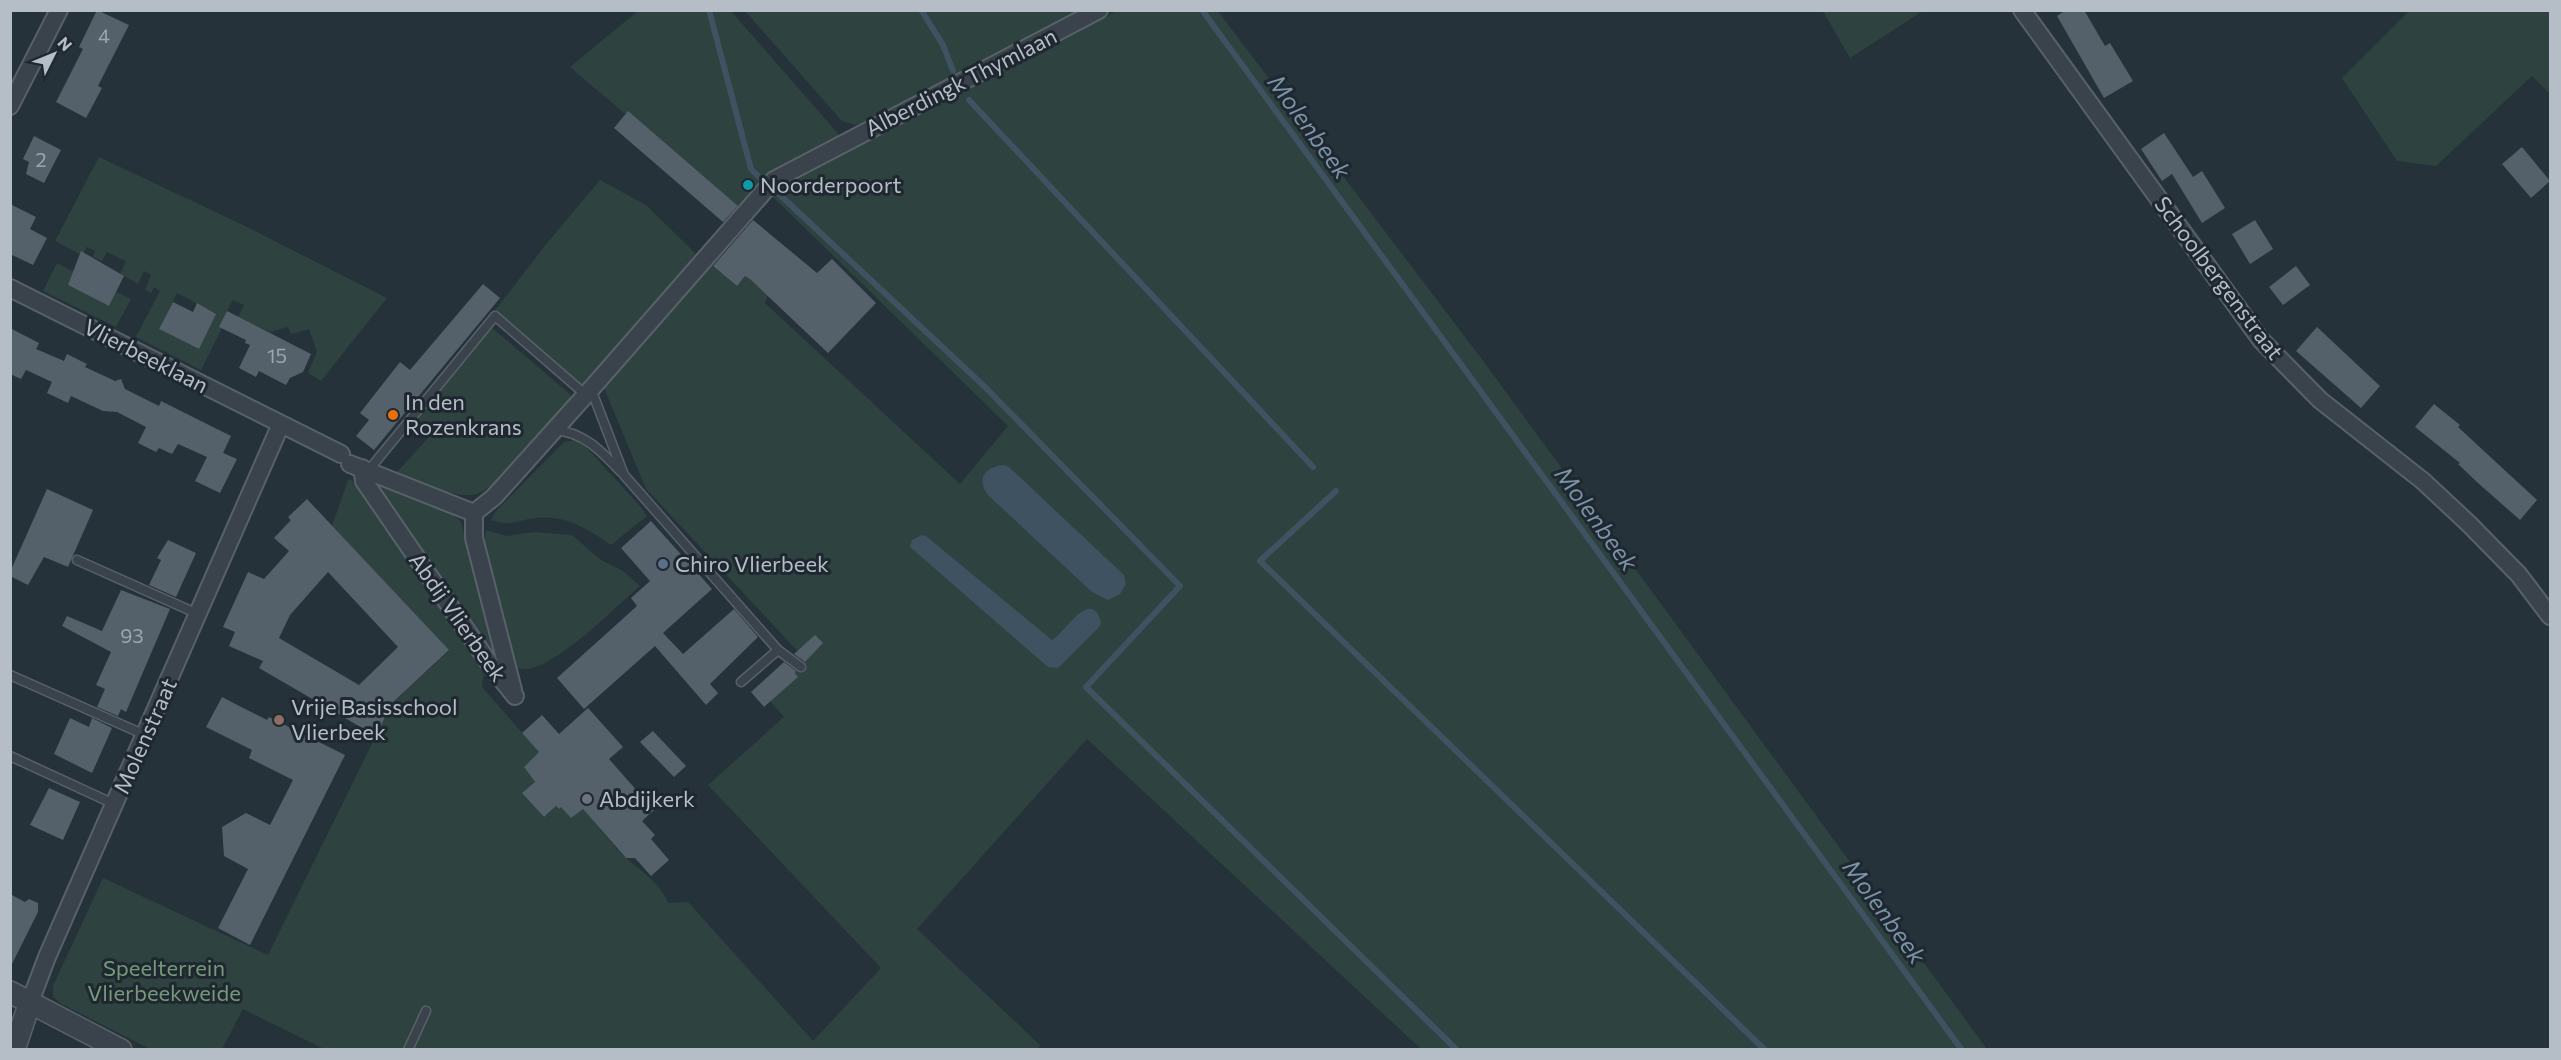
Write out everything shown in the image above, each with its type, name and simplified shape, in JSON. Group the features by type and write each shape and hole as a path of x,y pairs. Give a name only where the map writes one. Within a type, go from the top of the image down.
{"street":[{"path":"10,106 59,10"},
{"name":"Alberdingk Thymlaan","path":"589,392 774,180 1099,10"},
{"name":"Schoolbergenstraat","path":"2022,10 2261,340 2320,400 2423,482 2469,524 2519,575 2550,616"},
{"name":"Vlierbeeklaan","path":"10,288 281,424"},
{"path":"281,424 355,464 474,513 494,497 589,392"},
{"name":"Molenstraat","path":"14,1050 39,975 281,424"},
{"name":"Abdij Vlierbeek","path":"355,464 364,481 491,666 515,696 474,538 474,513"},
{"path":"10,992 121,1050"}],"lane":[{"path":"355,464 495,316 589,392 624,475"},
{"path":"554,430 571,431 596,445 777,650 801,667"},
{"path":"77,560 198,614"},
{"path":"741,682 777,650"},
{"path":"10,675 145,735"},
{"path":"10,756 114,804"},
{"path":"408,1050 426,1011"}],"green space":[{"name":"Speelterrein Vlierbeekweide","path":"1217,10 1481,358 1987,1049 1421,1049 1087,739 917,929 1040,1045 1038,1049 324,1049 243,1009 222,1049 150,1049 60,1003 53,996 53,986 103,878 268,955 392,703 449,651 332,526 348,480 351,479 478,661 484,672 482,687 539,752 524,767 535,782 523,794 544,817 556,806 558,809 561,807 583,809 621,853 656,884 668,903 688,902 813,1041 881,968 708,785 784,717 770,701 798,677 795,673 806,660 646,489 604,388 711,265 737,286 749,272 770,290 765,303 960,484 1008,426 770,194 803,172 1117,11"},
{"path":"2410,10 2550,11 2550,94 2532,76 2436,166 2397,161 2342,78"},
{"path":"638,11 731,11 841,137 739,211 570,67"},
{"path":"745,11 1083,11 869,122 855,125 842,121"},
{"path":"1823,11 1923,11 1850,58"},
{"path":"99,157 243,225 387,298 321,381 308,373 317,352 309,329 291,334 288,327 270,332 254,325 246,340 236,321 244,305 233,300 225,315 228,316 201,370 136,337 160,291 154,287 151,293 145,290 151,275 144,271 138,284 120,274 126,261 107,252 102,261 93,257 95,251 87,247 82,255 55,241","holes":["177,293 215,313 199,349 159,329"]},
{"path":"600,180 646,205 694,252 696,260 585,384 573,384 493,313 547,243"},
{"path":"57,263 74,272 68,285 109,306 116,292 131,299 116,327 43,291"},
{"path":"491,327 570,394 572,401 509,471 482,492 471,495 452,493 396,473 430,436 417,418"},
{"path":"575,440 586,447 647,516 611,545 586,529 558,519 537,518 510,523 491,520 496,511 564,442"},
{"path":"377,484 450,511 461,522 500,667 373,487"},
{"path":"486,530 506,536 533,532 572,535 601,560 623,571 640,586 562,653 532,668 512,667 489,578 484,543"}],"water":[{"path":"1003,465 1009,467 1124,575 1126,584 1120,594 1108,600 1092,592 989,496 982,480 986,472"},
{"path":"922,535 1052,640 1084,610 1091,609 1097,612 1101,622 1100,626 1058,668 1048,667 910,547 912,540"}],"building":[{"path":"97,10 129,25 98,86 102,88 86,118 56,102 83,49 79,47"},
{"path":"2066,10 2084,10 2105,46 2110,43 2133,81 2104,98 2057,16"},
{"path":"628,111 738,206 723,222 614,128"},
{"path":"2164,133 2193,177 2202,171 2225,208 2202,223 2172,174 2162,181 2141,149"},
{"path":"34,136 61,150 44,183 26,174 29,162 23,159"},
{"path":"2522,147 2550,181 2531,198 2502,164"},
{"path":"10,204 36,217 30,229 47,238 33,265 10,254"},
{"path":"753,220 817,273 832,259 876,303 828,353 750,279 745,276 737,286 713,266"},
{"path":"2255,220 2273,249 2250,264 2232,234"},
{"path":"81,251 124,276 109,306 68,285"},
{"path":"2296,266 2310,285 2283,305 2269,287"},
{"path":"483,284 500,298 374,450 356,436 369,420 360,413 400,362 410,370"},
{"path":"173,302 193,312 197,303 216,314 199,349 159,329"},
{"path":"227,311 311,354 303,372 290,378 286,385 259,371 256,377 239,368 250,345 245,343 246,340 219,327"},
{"path":"2317,327 2380,386 2361,408 2296,351"},
{"path":"10,328 39,343 36,349 64,361 67,354 87,364 85,367 115,381 121,379 125,389 159,406 161,401 231,436 223,453 237,459 220,493 195,481 207,457 178,444 172,454 159,448 156,452 138,443 146,427 117,412 103,411 71,396 68,403 47,393 52,382 26,370 21,379 10,374"},
{"path":"2434,404 2460,425 2458,427 2537,500 2520,520 2458,464 2460,463 2415,427"},
{"path":"47,489 93,510 68,567 44,557 28,585 10,576 10,572"},
{"path":"307,499 449,650 392,703 376,736 259,668 263,661 229,646 235,632 223,627 248,572 264,579 289,551 274,538 291,520 288,517","holes":["328,572 398,647 359,685 279,638 290,615"]},
{"path":"651,521 712,589 663,633 683,654 734,609 758,637 710,684 718,693 706,705 655,646 584,709 557,678 637,606 631,598 650,581 621,548"},
{"path":"168,540 196,553 176,597 149,585 161,560 157,558"},
{"path":"121,590 170,609 126,712 121,709 118,716 97,707 105,689 96,685 111,652 62,626 67,616 102,631"},
{"path":"815,635 823,643 805,662 794,654"},
{"path":"784,662 796,671 798,677 764,707 751,692"},
{"path":"222,697 267,720 269,717 345,755 250,945 218,928 248,869 224,856 222,827 246,813 270,825 293,780 249,758 252,750 206,727"},
{"name":"Abdijkerk","path":"588,708 623,747 609,759 654,810 642,821 655,835 651,839 669,860 651,876 635,858 626,858 583,809 571,818 561,807 559,809 556,806 544,817 522,793 535,782 524,767 539,752 522,733 542,715 559,734"},
{"path":"70,718 89,727 92,718 112,728 92,773 54,754"},
{"path":"653,731 686,766 674,777 640,742"},
{"path":"49,788 80,802 63,840 30,825"},
{"path":"10,894 25,902 29,899 38,903 38,912 10,968"}],"waterway":[{"path":"709,10 751,169 764,182"},
{"path":"921,10 943,45 953,71"},
{"name":"Molenbeek","path":"1202,10 1962,1050"},
{"path":"969,100 1313,467"},
{"path":"779,194 985,387 1180,586 1086,687 1457,1050"},
{"path":"1336,491 1260,561 1765,1050"}],"place":[{"name":"Noorderpoort","path":"748,185"},
{"name":"In den Rozenkrans","path":"393,415"},
{"name":"Chiro Vlierbeek","path":"663,564"},
{"name":"Vrije Basisschool Vlierbeek","path":"279,720"},
{"name":"Abdijkerk","path":"587,799"}]}
